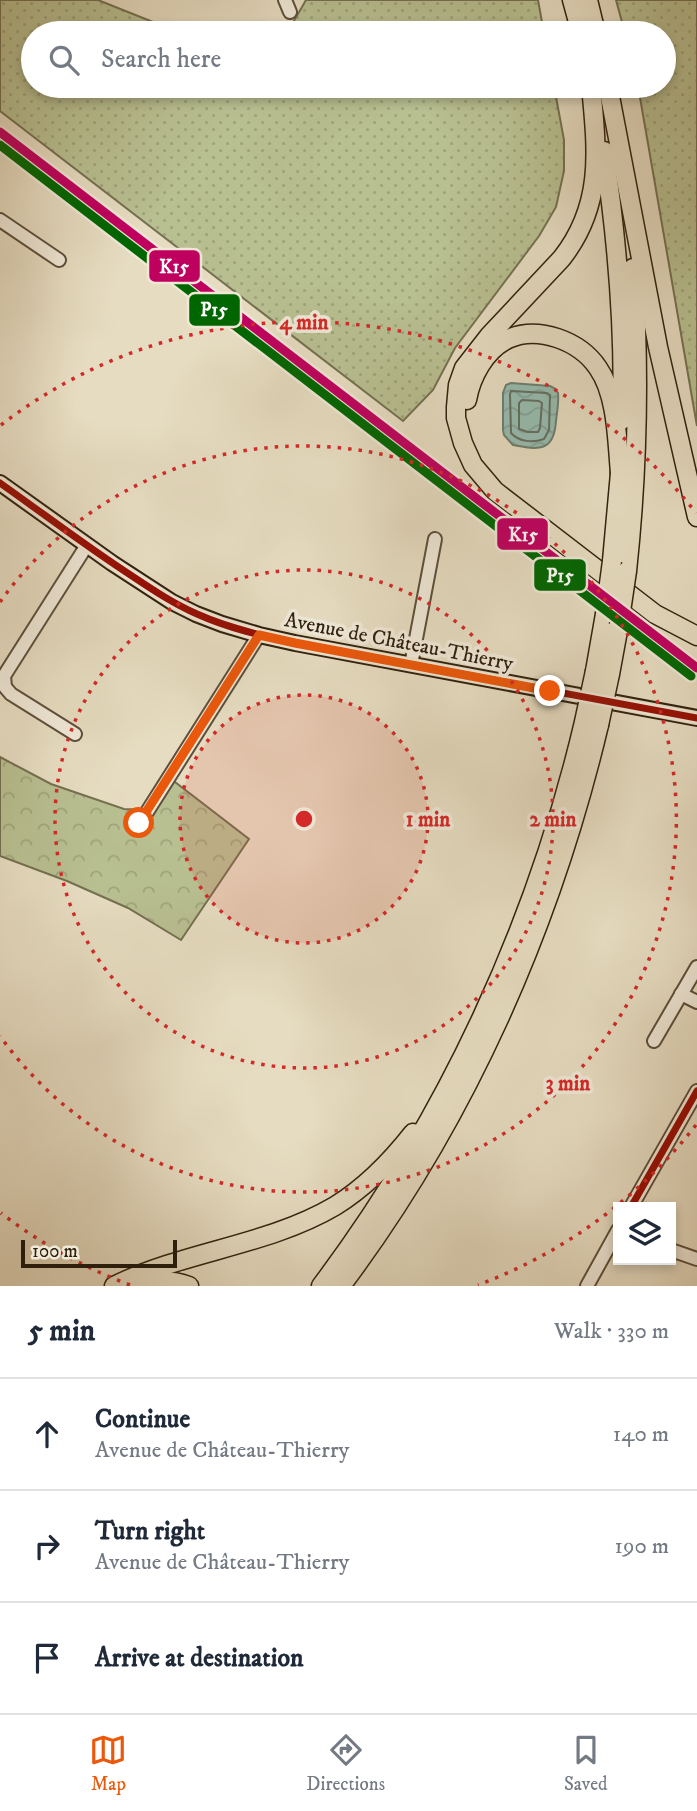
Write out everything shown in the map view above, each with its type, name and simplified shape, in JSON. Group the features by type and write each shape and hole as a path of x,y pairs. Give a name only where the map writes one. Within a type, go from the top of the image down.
{"highway":[{"path":"572,0 577,21"},
{"path":"588,0 593,21"},
{"path":"593,98 595,168 592,198 585,222 562,258 468,361 456,395 456,418 473,465 495,491 655,614 697,634"},
{"path":"594,98 608,184 619,290 622,398 619,566"},
{"path":"610,98 658,347 697,517"},
{"path":"321,1286 401,1169 446,1090 490,1000 524,919 591,724 612,619 635,475 638,381 633,261 622,164"},
{"path":"620,473 616,427 608,390 601,372 589,355 557,337 536,334 516,336 494,349 474,376 467,409 471,434 481,459 490,472 521,503 593,560 697,634"},
{"path":"341,1286 436,1141 509,997 566,846 589,767 591,724"},
{"path":"114,1286 172,1262 287,1228 336,1205 370,1180 394,1155 446,1090"},
{"path":"349,1286 369,1247"},
{"path":"134,1286 167,1280 189,1286"}],"main road":[{"name":"Avenue de Château-Thierry","path":"0,483 150,589 184,608 222,624 259,635 697,718"}],"street":[{"path":"0,220 59,260"},
{"path":"411,665 435,539"},
{"path":"75,734 11,694 5,687 4,676 88,545"},
{"name":"Avenue de Château-Thierry","path":"139,823 259,635"},
{"path":"654,1041 697,967"},
{"path":"681,994 697,1002"},
{"path":"634,1202 697,1091"},
{"path":"587,1286 613,1241"},
{"path":"676,1252 697,1259"}],"green space":[{"path":"0,0 98,0 150,21 21,21 21,98 556,98 564,140 564,171 556,207 539,236 455,348 433,390 403,421 0,111"},
{"path":"306,0 538,0 542,21 294,21"},
{"path":"616,0 697,0 697,426 640,98 676,98 676,21 622,21"},
{"path":"0,757 51,784 124,809 151,810 171,779 249,839 181,940 128,908 0,856"}],"water":[{"path":"511,383 550,386 558,393 555,431 544,447 513,445 504,435 503,393 506,385"}],"transit line":[{"name":"K15","path":"0,132 697,668"},
{"name":"P15","path":"0,145 691,676"},
{"path":"0,483 156,592 188,610 221,623 295,643 697,718"},
{"path":"634,1202 697,1091"}],"route":[{"path":"139,823 259,635 550,691"}]}
